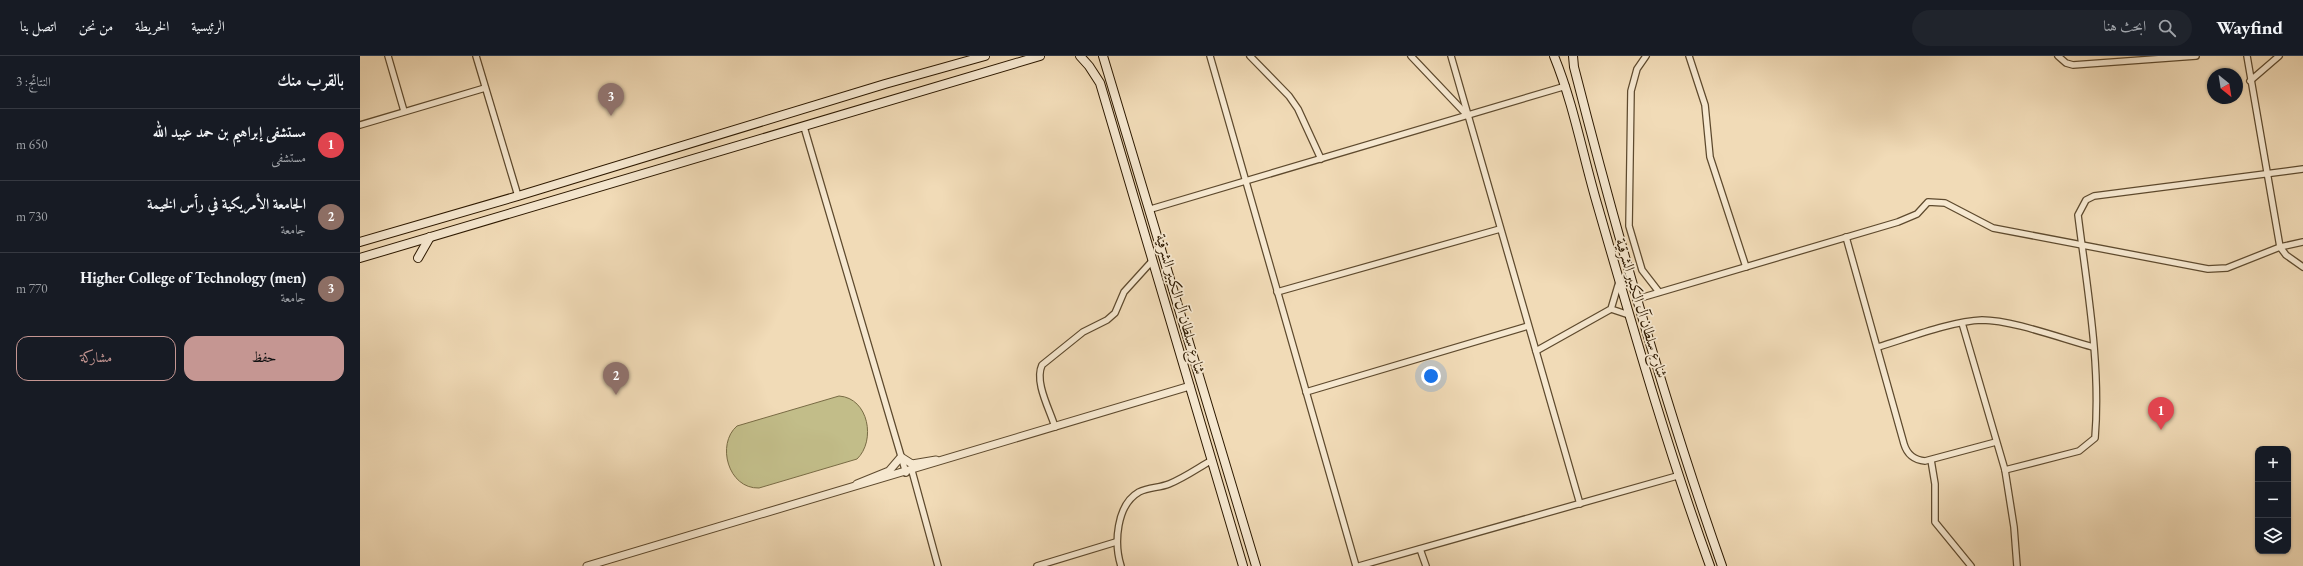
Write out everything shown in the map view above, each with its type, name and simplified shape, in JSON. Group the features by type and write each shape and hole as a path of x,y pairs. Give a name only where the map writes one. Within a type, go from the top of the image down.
{"main road":[{"path":"360,242 518,196 872,88 985,56"},
{"path":"360,258 1040,56"},
{"name":"شارع سلطان آل الكبير الشرقية","path":"1080,56 1089,66 1100,83 1243,566"},
{"name":"شارع سلطان آل الكبير الشرقية","path":"1103,56 1151,209 1206,401 1256,566"},
{"name":"شارع سلطان آل الكبير الشرقية","path":"1554,56 1566,86 1592,187 1677,476 1710,566"},
{"name":"شارع سلطان آل الكبير الشرقية","path":"1573,56 1574,67 1608,201 1636,299 1689,473 1722,566"},
{"path":"1574,67 1579,56"},
{"path":"418,258 430,237"}],"street":[{"path":"388,56 404,111"},
{"path":"476,56 518,196"},
{"path":"1210,56 1356,566"},
{"path":"1250,56 1290,96 1298,108 1321,158"},
{"path":"1411,56 1468,115"},
{"path":"1451,56 1580,504"},
{"path":"1646,56 1637,69 1631,91 1629,226 1645,275 1659,292"},
{"path":"1689,56 1705,105 1710,157 1746,267"},
{"path":"2058,56 2073,65 2118,59 2196,56"},
{"path":"2247,56 2250,81 2280,247 2286,255 2303,267"},
{"path":"2250,81 2279,56"},
{"path":"1151,209 1566,86"},
{"path":"360,125 485,88"},
{"path":"804,126 901,457 909,472 938,566"},
{"path":"2005,470 2079,451 2095,438 2097,418 2093,347 2078,215 2086,200 2094,196 2303,169"},
{"path":"1636,299 1909,218 1917,214 1928,202 1945,203 1993,228 2082,246 2218,269 2240,264 2280,247 2303,242"},
{"path":"1277,292 1500,229"},
{"path":"1846,237 1906,449 1909,454 1919,460 1931,460 1996,442"},
{"path":"1055,427 1041,382 1040,371 1042,365 1082,332 1107,320 1115,313 1124,292 1153,260"},
{"path":"1536,351 1611,309 1619,281"},
{"path":"1611,309 1629,315"},
{"path":"1878,347 1962,323 1980,320 2000,322 2093,347"},
{"path":"1962,323 2005,470 2014,527 2017,566"},
{"path":"1306,392 1528,326"},
{"path":"589,565 909,472 1190,386"},
{"path":"901,457 912,464 933,460 947,460"},
{"path":"850,489 864,480 889,471 901,457"},
{"path":"1121,566 1116,542 1123,513 1129,502 1137,494 1148,488 1167,485 1212,460"},
{"path":"1931,460 1935,484 1935,522 1971,566"},
{"path":"1359,566 1677,476"},
{"path":"1037,566 1116,542"},
{"path":"1420,549 1426,566"},
{"path":"589,565 600,566"}],"shaded area":[{"path":"839,396 849,399 857,404 863,412 866,422 868,432 866,442 863,451 857,459 759,488 748,486 733,474 728,464 727,443 737,426"}],"place":[{"name":"Higher College of Technology (men)","path":"611,116"},
{"name":"الجامعة الأمريكية في رأس الخيمة","path":"616,395"},
{"name":"مستشفى إبراهيم بن حمد عبيد الله","path":"2161,430"}]}
